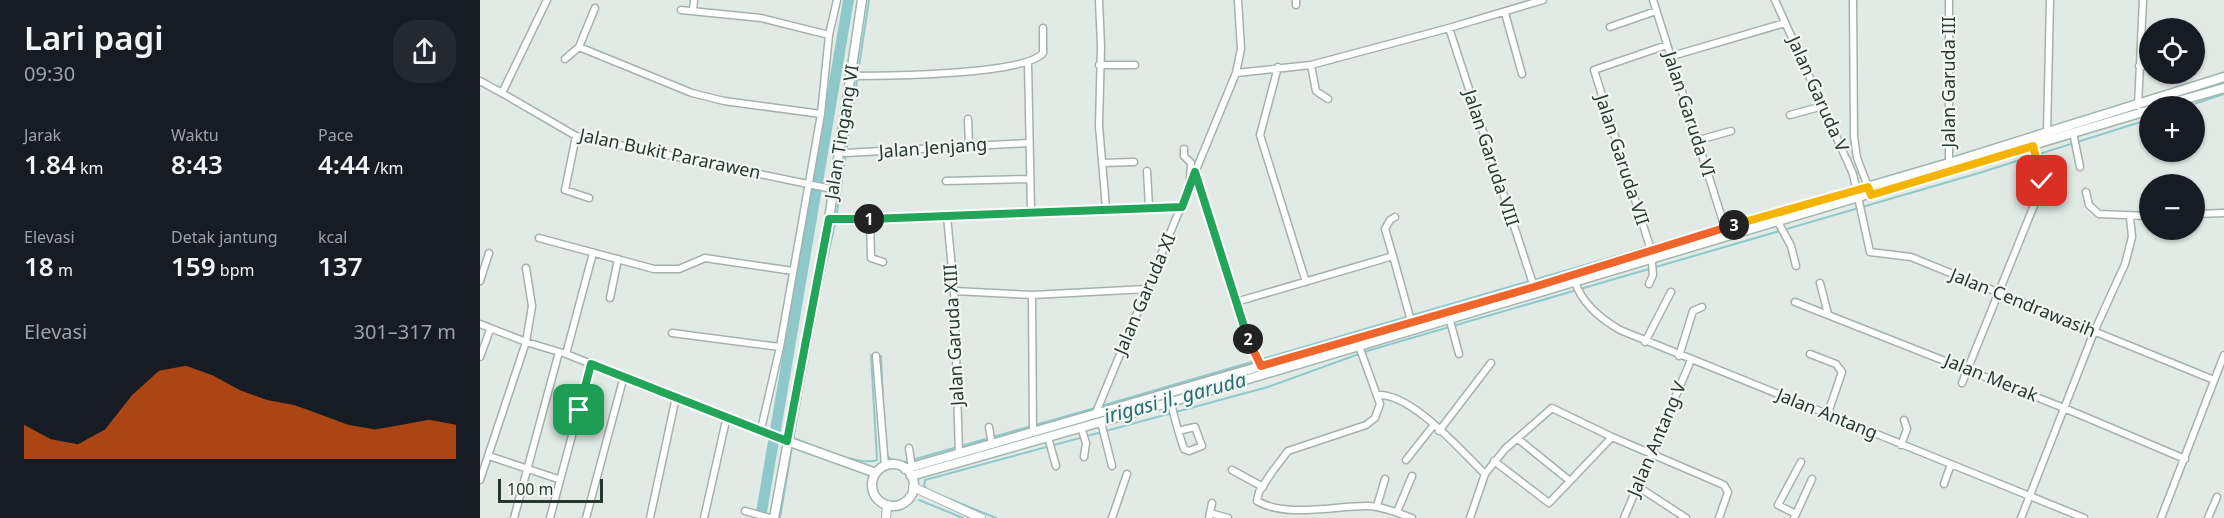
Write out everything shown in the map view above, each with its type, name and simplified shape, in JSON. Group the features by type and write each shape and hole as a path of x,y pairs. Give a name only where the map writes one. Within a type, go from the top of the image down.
{"main road":[{"name":"Jalan Tingang VI","path":"770,518 829,219 827,188 838,151 862,0"},
{"path":"1906,180 1949,164 2047,136 2224,77"},
{"path":"2196,96 2224,88"},
{"path":"1727,232 1781,229 1859,201 1870,191 2033,146 2047,136 2075,140 2139,119"},
{"path":"1152,404 1172,409 1362,352 1450,321 1534,287 1727,232 1859,201"},
{"path":"909,471 1033,433 1100,426 1152,404 1261,366 1412,321 1450,321 1577,287 1652,254"},
{"path":"909,471 913,487 904,502 886,505 879,501 872,489 876,473 885,466 898,465 909,471 1081,427 1100,426"},
{"path":"784,439 876,473"}],"street":[{"path":"502,93 547,0"},
{"path":"693,11 694,0"},
{"path":"761,429 780,347 810,185 821,114 829,35 837,0"},
{"path":"1099,0 1102,163 1106,208"},
{"name":"Jalan Garuda XI","path":"1100,426 1147,289 1236,73 1240,48 1238,0"},
{"path":"1236,73 1311,65 1504,13 1543,0"},
{"name":"Jalan Garuda VI","path":"1653,0 1727,232"},
{"name":"Jalan Garuda V","path":"1775,0 1846,157 1859,201"},
{"path":"1853,0 1854,137 1857,158 1870,191"},
{"name":"Jalan Garuda III","path":"1949,0 1949,164"},
{"path":"2047,136 2050,0"},
{"path":"2142,18 2143,0"},
{"path":"565,59 579,47 595,8"},
{"path":"681,10 761,18 829,35"},
{"path":"1610,27 1656,11"},
{"path":"1504,13 1522,74"},
{"path":"1672,56 1785,23"},
{"path":"849,76 945,74 1028,63 1043,53 1043,28"},
{"name":"Jalan Garuda VIII","path":"1449,28 1534,287"},
{"name":"Jalan Garuda VII","path":"1649,284 1653,269 1652,254 1594,70 1597,66 1667,45"},
{"path":"579,47 692,93 724,101 821,114"},
{"path":"1028,63 1031,210"},
{"path":"1100,65 1135,65"},
{"path":"1311,65 1316,91 1328,99"},
{"path":"2138,106 2139,66"},
{"path":"1278,67 1260,135 1306,282"},
{"name":"Jalan Bukit Pararawen","path":"480,81 576,136 827,188"},
{"path":"1790,115 1823,106"},
{"path":"968,119 969,145"},
{"path":"1699,140 1731,131"},
{"path":"576,136 565,190 589,198"},
{"path":"2075,140 2080,167"},
{"name":"Jalan Jenjang","path":"838,151 846,153 1028,143"},
{"path":"1962,383 2041,188 2037,157 2033,146"},
{"path":"1184,149 1184,156 1191,163 1190,188"},
{"path":"1102,163 1134,162"},
{"path":"1147,171 1149,207"},
{"path":"1195,172 1245,332 1261,366"},
{"path":"946,181 1030,179"},
{"path":"2086,192 2089,206 2095,212 2139,217"},
{"name":"Jalan Cendrawasih","path":"1859,201 1871,253 1911,256 2214,380"},
{"path":"829,219 947,216 1031,210 1182,207"},
{"path":"2205,214 2224,213"},
{"name":"Jalan Garuda XIII","path":"947,216 954,291 959,454"},
{"path":"1395,217 1388,222 1385,229 1412,321"},
{"path":"2021,518 2094,332 2127,257 2132,237 2130,217"},
{"path":"870,219 871,258 883,262"},
{"path":"1781,229 1790,243 1796,266"},
{"path":"539,238 669,271 705,258 793,272"},
{"path":"480,281 489,253"},
{"path":"514,518 526,468 593,253"},
{"path":"1236,302 1393,256"},
{"path":"609,298 618,259"},
{"path":"480,480 526,342 532,306 526,268"},
{"path":"1820,283 1828,314"},
{"name":"Jalan Antang","path":"1577,287 1597,315 1645,342 1828,413 1901,445 2084,518"},
{"path":"954,291 1032,295 1147,289"},
{"path":"1645,342 1671,292"},
{"path":"1032,295 1033,433"},
{"name":"Jalan Merak","path":"1796,302 2064,408 2185,459"},
{"path":"1679,356 1693,309 1702,307"},
{"path":"1450,321 1459,354"},
{"path":"480,324 490,330 624,376 784,439"},
{"path":"480,357 490,330"},
{"path":"672,333 780,347"},
{"path":"1362,352 1380,407 1373,421 1291,449 1282,457 1263,486 1258,502 1276,511 1297,515 1319,515 1360,506 1377,506 1412,518"},
{"path":"1810,354 1836,364 1842,372 1828,413"},
{"path":"2161,518 2224,355"},
{"path":"876,356 885,466"},
{"name":"Jalan Antang V","path":"1624,518 1691,360"},
{"path":"1406,460 1491,363"},
{"path":"550,518 558,479 591,364"},
{"path":"586,518 624,376"},
{"path":"1377,395 1390,395 1404,401 1485,474"},
{"path":"650,518 676,397"},
{"path":"1470,518 1485,474 1494,461 1552,408 1612,437 1724,484 1728,492 1719,518"},
{"path":"1172,409 1178,431 1185,450 1198,449 1202,446 1195,427 1178,431"},
{"path":"704,518 727,416"},
{"path":"1901,445 1907,429 1904,420"},
{"path":"1100,426 1112,466"},
{"path":"989,427 992,445"},
{"path":"1081,427 1085,439 1084,457"},
{"path":"1048,437 1056,466"},
{"path":"1494,461 1546,502 1552,502 1612,437"},
{"path":"1518,439 1570,481"},
{"path":"909,448 909,471"},
{"path":"489,456 558,479"},
{"path":"1801,462 1778,505 1795,516 1812,479"},
{"path":"1944,484 1951,464"},
{"path":"1232,470 1263,486"},
{"path":"1112,518 1127,474"},
{"path":"1397,512 1412,477"},
{"path":"1377,506 1385,479"},
{"path":"1637,486 1686,518"},
{"path":"913,487 981,518"},
{"path":"2208,518 2217,497"},
{"path":"1212,503 1210,516 1228,518"},
{"path":"886,505 886,518"},
{"path":"745,511 770,518"}],"water":[{"path":"843,0 854,0 766,518 755,518"}],"waterway":[{"path":"819,296 836,219 869,0"},
{"name":"irigasi jl. garuda","path":"2205,100 2224,94"},
{"name":"irigasi jl. garuda","path":"996,518 928,490 924,486 925,480 1268,387 1367,351 1979,173 2139,123"},
{"path":"1101,406 1962,155"},
{"path":"793,438 848,458 877,460 871,355"},
{"path":"881,356 884,422"},
{"path":"793,440 801,393"},
{"path":"886,455 892,460 905,462 1095,408"},
{"path":"780,518 792,446"},
{"path":"919,500 963,518"}],"route":[{"path":"579,410 591,364 787,441 829,219 947,216 1031,210 1182,207 1195,172 1242,324 1261,366 1868,187 1871,195 2033,146 2042,181"}]}
